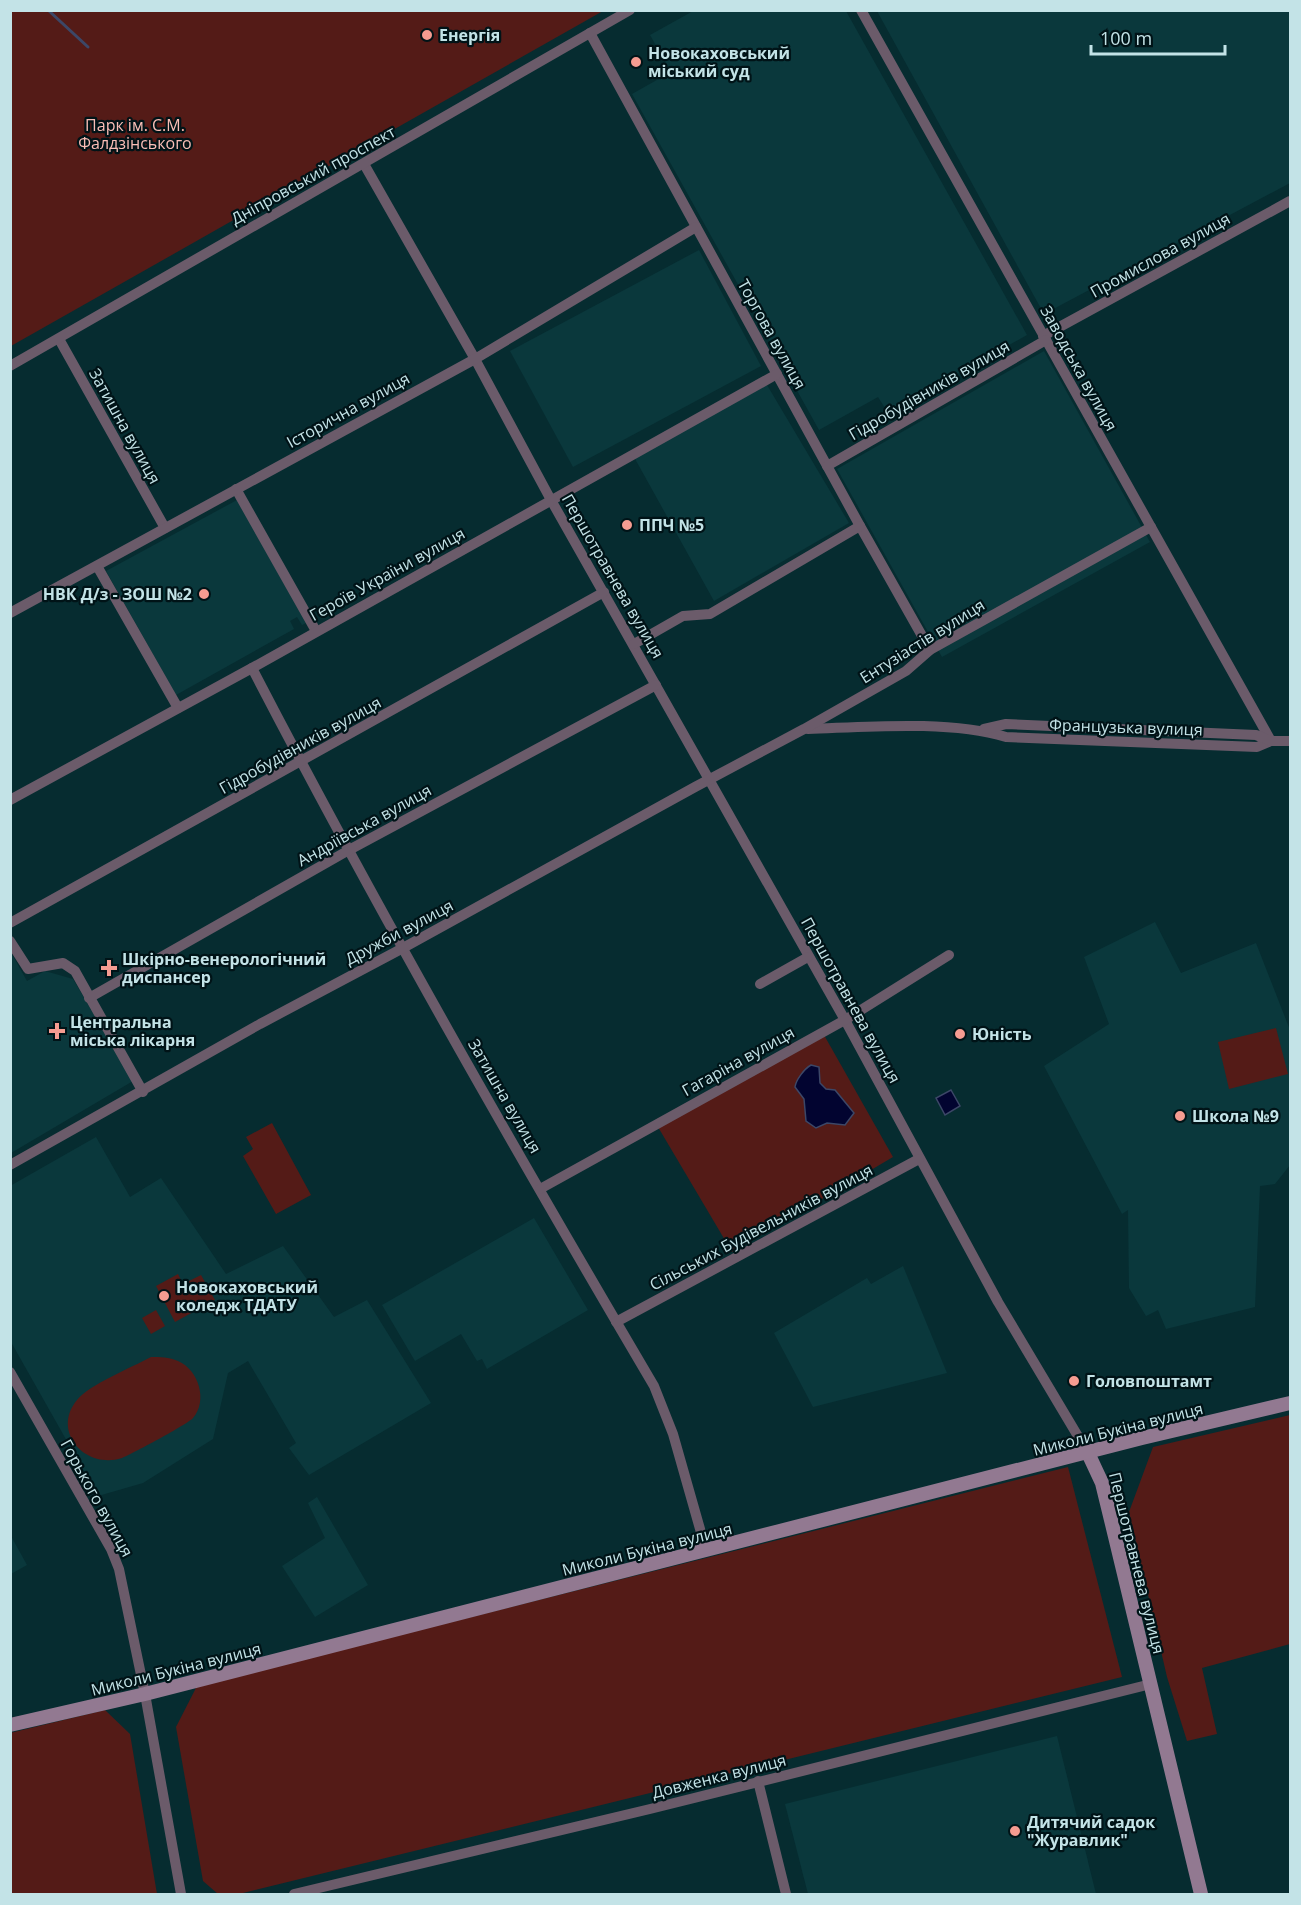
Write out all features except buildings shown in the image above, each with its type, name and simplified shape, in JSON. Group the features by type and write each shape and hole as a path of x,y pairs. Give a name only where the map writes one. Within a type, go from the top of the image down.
{"street":[{"name":"Дніпровський проспект","path":"10,366 630,10"},
{"name":"Заводська вулиця","path":"861,10 1271,741"},
{"name":"Торгова вулиця","path":"590,33 930,650"},
{"name":"Першотравнева вулиця","path":"364,164 845,1020 998,1302 1088,1453 1102,1483 1201,1894"},
{"name":"Промислова вулиця","path":"1045,338 1290,201"},
{"name":"Історична вулиця","path":"10,613 475,358 696,227"},
{"name":"Гідробудівників вулиця","path":"827,466 1045,338"},
{"name":"Затишна вулиця","path":"59,339 165,528"},
{"name":"Героїв України вулиця","path":"10,800 252,668 777,374"},
{"path":"236,489 316,631"},
{"path":"634,644 683,616 710,614 860,526"},
{"name":"Ентузіастів вулиця","path":"709,780 906,671 930,650 1151,527"},
{"path":"97,566 178,708"},
{"name":"Гідробудівників вулиця","path":"10,924 604,592"},
{"name":"Затишна вулиця","path":"252,668 349,850 654,1386 673,1434 706,1550"},
{"name":"Андріївська вулиця","path":"89,998 349,850 656,685"},
{"name":"Французька вулиця","path":"804,729 898,727 981,729 1006,736 1257,747 1271,741 1290,741"},
{"name":"Дружби вулиця","path":"10,1165 260,1024 404,948 709,780"},
{"path":"10,940 28,969 63,963 75,971 143,1092"},
{"name":"Гагаріна вулиця","path":"540,1189 845,1020 949,955"},
{"path":"760,984 808,957"},
{"name":"Сільських Будівельників вулиця","path":"616,1322 730,1259 920,1160"},
{"name":"Горького вулиця","path":"10,1372 111,1549 119,1569 145,1694 181,1894"},
{"name":"Миколи Букіна вулиця","path":"10,1725 145,1694 1290,1403"},
{"name":"Довженка вулиця","path":"294,1894 1151,1684"},
{"path":"758,1781 786,1894"}],"shaded area":[{"path":"695,10 846,11 1027,335 888,413 878,397 819,430 632,94 671,72 650,35"},
{"path":"877,11 1290,11 1290,183 1044,314"},
{"path":"699,250 761,366 573,467 510,351"},
{"path":"1044,351 1150,542 942,657 837,469"},
{"path":"767,385 849,523 714,601 634,457"},
{"name":"НВК Д/з - ЗОШ №2","path":"237,500 306,623 302,625 297,617 290,621 294,629 176,695 106,571"},
{"name":"Школа №9","path":"1155,922 1181,973 1256,943 1290,1030 1290,1165 1275,1184 1260,1186 1255,1307 1166,1329 1158,1310 1146,1316 1129,1288 1128,1210 1122,1214 1044,1066 1109,1024 1084,957"},
{"name":"Центральна міська лікарня","path":"10,951 27,981 45,971 73,979 133,1081 11,1153"},
{"name":"Новокаховський коледж ТДАТУ","path":"96,1137 130,1197 161,1178 226,1274 283,1246 334,1317 367,1300 431,1403 309,1475 289,1448 296,1443 248,1361 228,1373 213,1439 143,1483 98,1496 11,1342 10,1186"},
{"path":"534,1218 588,1310 487,1369 482,1359 477,1361 461,1334 415,1361 382,1305"},
{"path":"903,1266 947,1373 813,1407 774,1333 867,1278 871,1284"},
{"path":"317,1497 368,1585 315,1617 282,1566 325,1538 308,1503"},
{"path":"11,1536 27,1565 10,1574"},
{"path":"1057,1736 1096,1894 808,1894 785,1804"}],"green space":[{"name":"Парк ім. С.М. Фалдзінського","path":"11,10 603,10 603,11 11,346"},
{"path":"1276,1028 1288,1074 1229,1089 1218,1042"},
{"path":"824,1035 893,1157 732,1252 658,1127"},
{"path":"272,1123 311,1195 276,1214 243,1156 253,1149 246,1137"},
{"path":"178,1274 183,1284 201,1275 215,1300 175,1322 156,1286"},
{"path":"156,1310 165,1326 151,1334 142,1318"},
{"path":"151,1357 175,1360 191,1371 199,1386 198,1411 193,1418 170,1433 122,1458 108,1460 85,1453 70,1435 68,1424 70,1412 77,1400 101,1382"},
{"path":"1290,1415 1290,1644 1202,1668 1217,1734 1187,1741 1167,1677 1129,1512 1153,1447"},
{"path":"1068,1467 1122,1677 239,1894 218,1894 203,1881 176,1727 197,1686"},
{"path":"105,1710 130,1734 157,1894 11,1894 10,1733"}],"water":[{"path":"811,1065 819,1067 820,1083 826,1089 835,1090 854,1113 845,1125 827,1123 816,1128 806,1121 804,1099 795,1087 801,1075"},
{"path":"951,1090 960,1106 945,1115 936,1098"}],"waterway":[{"path":"48,10 88,47"}],"place":[{"name":"Енергія","path":"427,35"},
{"name":"Новокаховський міський суд","path":"636,62"},
{"name":"ППЧ №5","path":"627,525"},
{"name":"НВК Д/з - ЗОШ №2","path":"204,594"},
{"name":"Шкірно-венерологічний диспансер","path":"109,968"},
{"name":"Центральна міська лікарня","path":"57,1031"},
{"name":"Юність","path":"960,1034"},
{"name":"Школа №9","path":"1180,1116"},
{"name":"Новокаховський коледж ТДАТУ","path":"164,1296"},
{"name":"Головпоштамт","path":"1074,1381"},
{"name":"Дитячий садок \"Журавлик\"","path":"1015,1831"}]}
